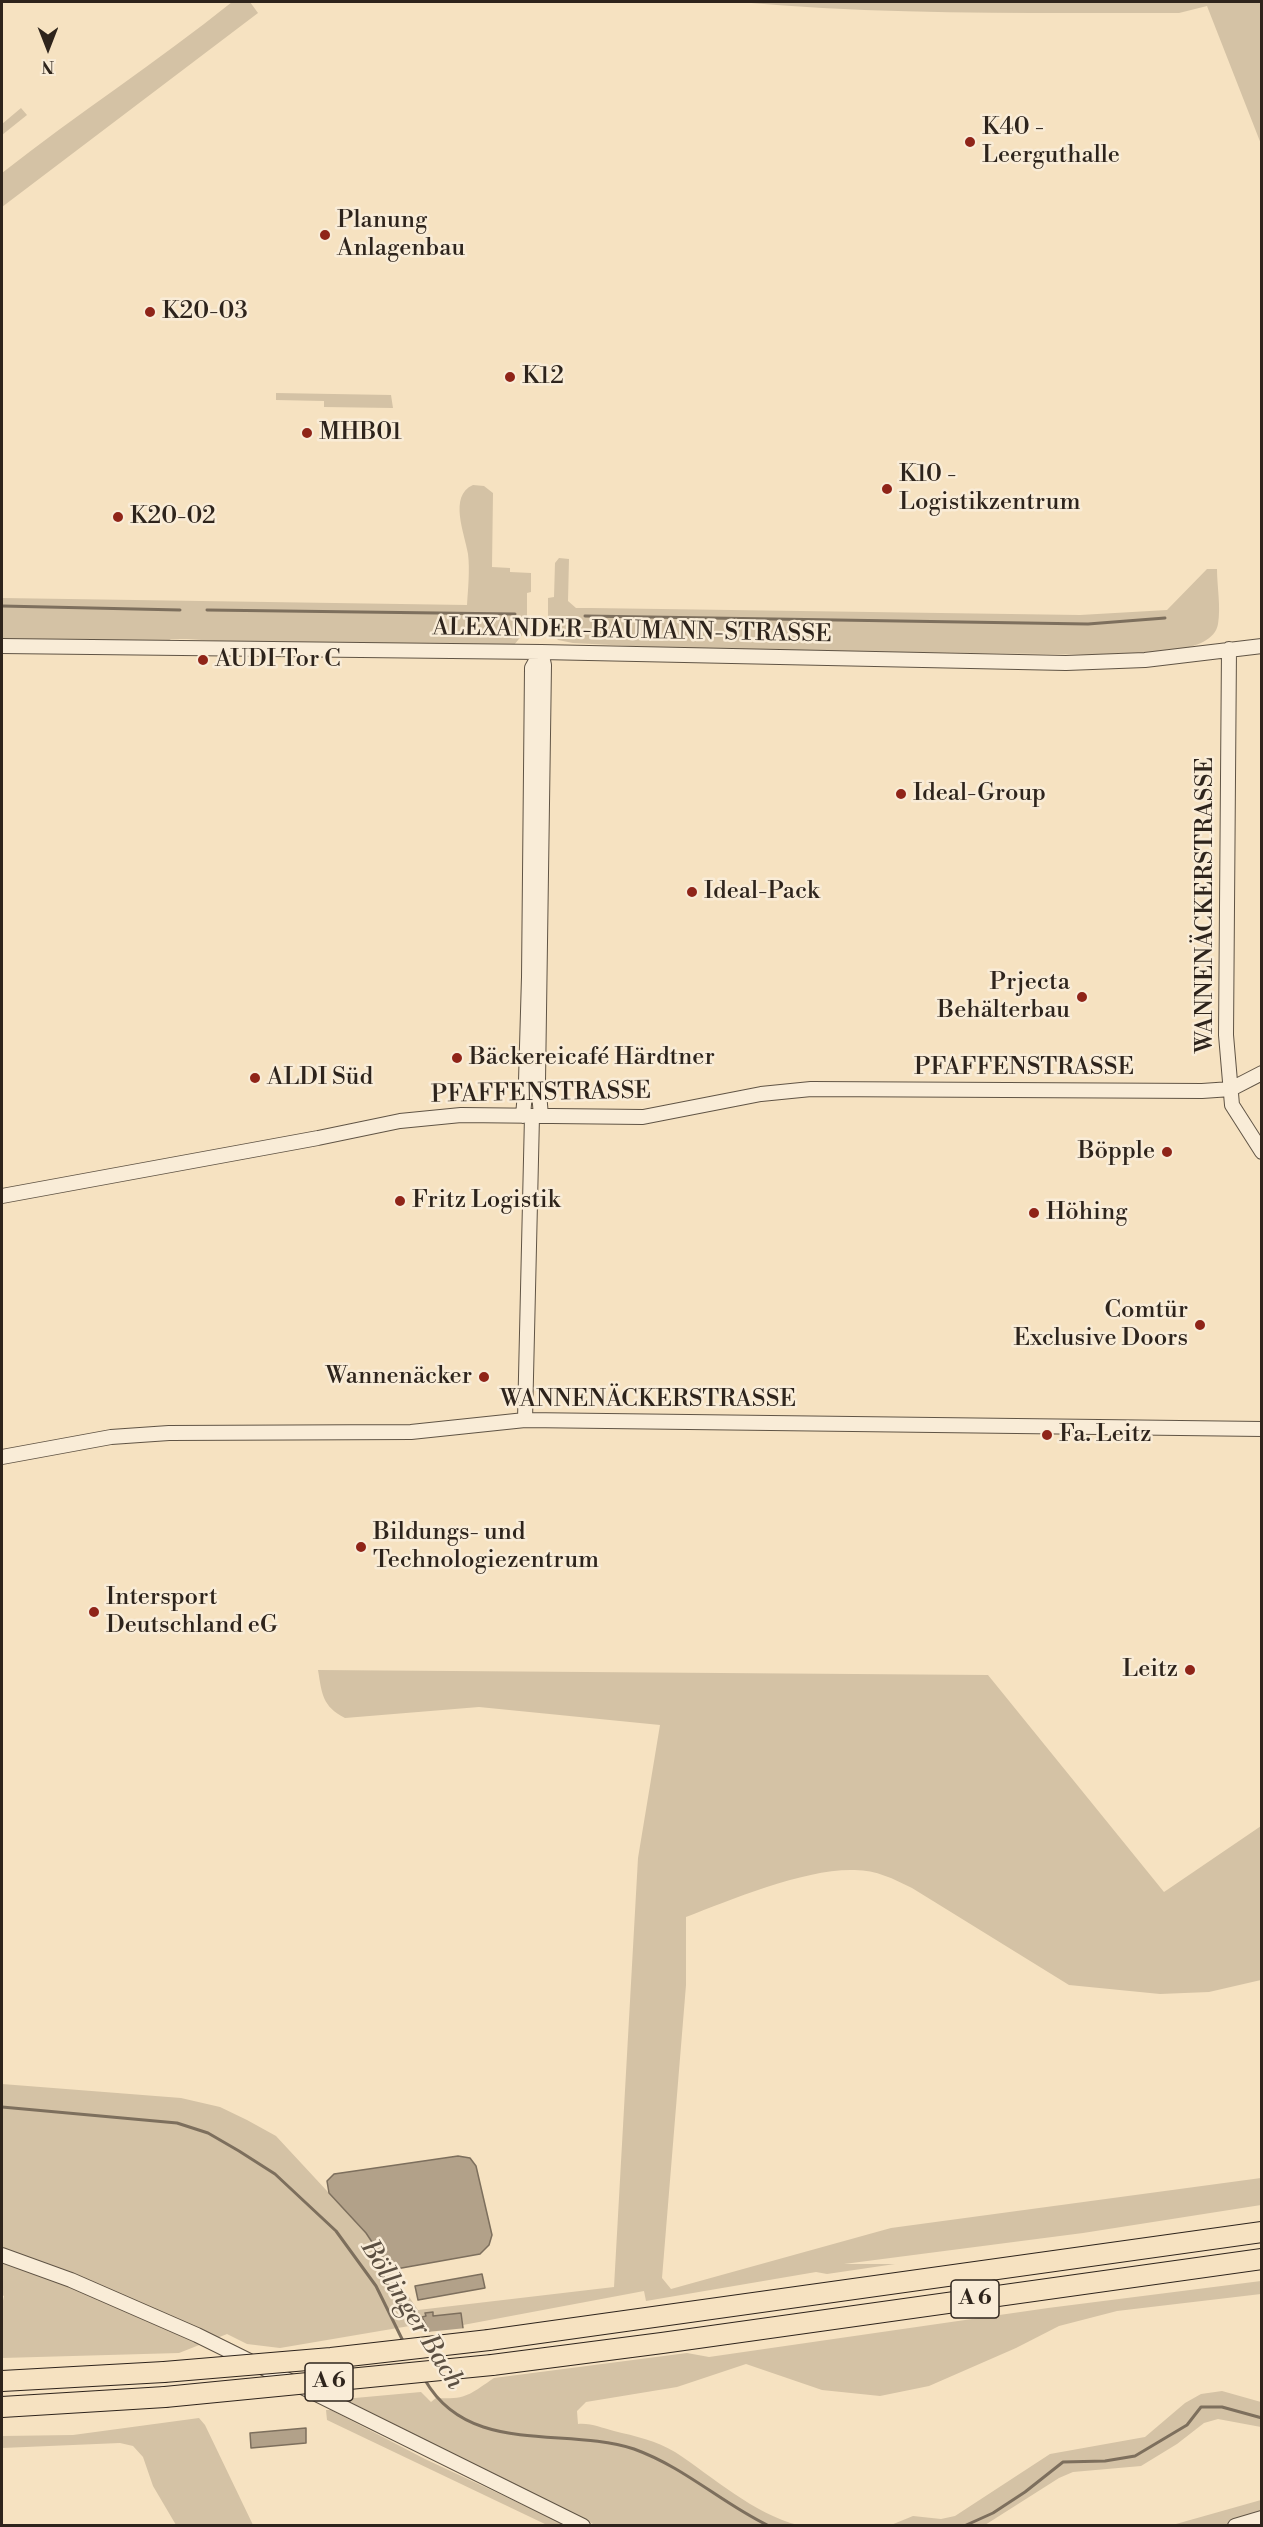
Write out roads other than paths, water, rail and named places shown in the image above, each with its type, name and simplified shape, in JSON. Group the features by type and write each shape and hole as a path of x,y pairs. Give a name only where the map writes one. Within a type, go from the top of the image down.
{"highway":[{"name":"A 6","path":"2,2381 164,2372 331,2358 489,2340 1262,2232"},
{"name":"A 6","path":"2,2407 165,2397 492,2365 1262,2259"}],"street":[{"name":"ALEXANDER-BAUMANN-STRASSE","path":"2,646 541,652 1066,663 1144,660 1262,646"},
{"name":"WANNENÄCKERSTRASSE","path":"1229,649 1226,1035 1232,1105 1262,1152"},
{"path":"525,1420 532,1116 526,1081 534,977 536,840 532,668 541,652"},
{"name":"PFAFFENSTRASSE","path":"2,1196 400,1121 452,1116 643,1117 761,1094 811,1089 1202,1091 1231,1089 1262,1073"},
{"name":"WANNENÄCKERSTRASSE","path":"2,1457 111,1437 169,1433 411,1432 525,1420 1262,1429"},
{"path":"2,2255 71,2280 197,2335 583,2526"},
{"path":"1235,2526 1262,2518"}],"waterway":[{"path":"2,606 180,610"},
{"path":"207,610 515,614"},
{"path":"585,616 1088,624 1165,618"},
{"name":"Böllinger Bach","path":"2,2107 177,2123 208,2133 239,2151 275,2174 336,2231 376,2286 404,2343"},
{"name":"Böllinger Bach","path":"425,2380 444,2404 467,2420 492,2430 520,2435 578,2439 634,2449 670,2466 769,2526"},
{"name":"Böllinger Bach","path":"964,2526 993,2513 1025,2492 1063,2462 1105,2461 1135,2456 1187,2425 1201,2407 1222,2407 1262,2418"}],"place":[{"name":"K40 - Leerguthalle","path":"970,142"},
{"name":"Planung Anlagenbau","path":"325,235"},
{"name":"K20-03","path":"150,312"},
{"name":"K12","path":"510,377"},
{"name":"MHB01","path":"307,433"},
{"name":"K10 - Logistikzentrum","path":"887,489"},
{"name":"K20-02","path":"118,517"},
{"name":"AUDI Tor C","path":"203,660"},
{"name":"Ideal-Group","path":"901,794"},
{"name":"Ideal-Pack","path":"692,892"},
{"name":"Prjecta Behälterbau","path":"1082,997"},
{"name":"Bäckereicafé Härdtner","path":"457,1058"},
{"name":"ALDI Süd","path":"255,1078"},
{"name":"Böpple","path":"1167,1152"},
{"name":"Fritz Logistik","path":"400,1201"},
{"name":"Höhing","path":"1034,1213"},
{"name":"Comtür Exclusive Doors","path":"1200,1325"},
{"name":"Wannenäcker","path":"484,1377"},
{"name":"Fa. Leitz","path":"1047,1435"},
{"name":"Bildungs- und Technologiezentrum","path":"361,1547"},
{"name":"Intersport Deutschland eG","path":"94,1612"},
{"name":"Leitz","path":"1190,1670"}]}
